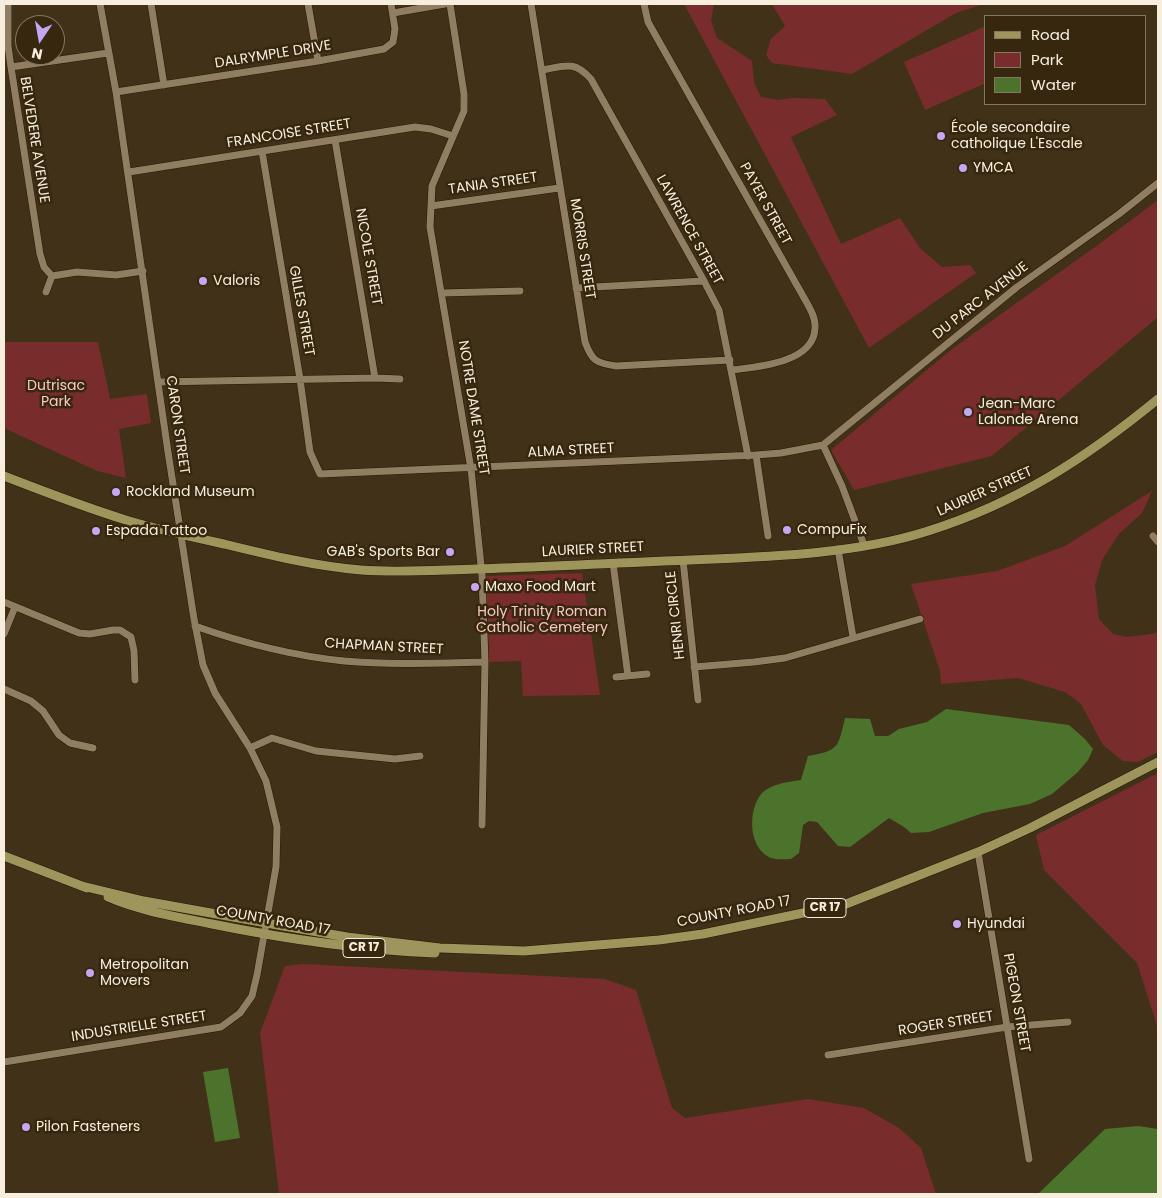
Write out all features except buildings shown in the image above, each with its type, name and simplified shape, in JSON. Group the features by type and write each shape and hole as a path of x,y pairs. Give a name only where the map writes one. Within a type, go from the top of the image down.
{"main road":[{"name":"LAURIER STREET","path":"4,476 129,521 284,559 360,570 398,572 785,555 864,545 932,530 1021,493 1075,462 1126,426 1158,400"},
{"name":"COUNTY ROAD 17","path":"82,886 144,901 266,924 347,937 464,950 524,951 632,943 703,934 846,904 978,852 1030,828 1158,762"},
{"name":"COUNTY ROAD 17","path":"4,856 113,900 148,910 264,934 326,944 400,952 441,953 464,950"}],"street":[{"name":"BELVEDERE AVENUE","path":"8,4 8,46 40,254 44,267 52,276"},
{"name":"CARON STREET","path":"100,4 129,172 158,382 202,665 215,693 250,748 266,781 277,827 276,867 266,924"},
{"path":"151,4 164,85"},
{"path":"308,4 318,62"},
{"name":"DALRYMPLE DRIVE","path":"116,92 318,62 384,49 393,42 395,29 391,4"},
{"path":"393,13 445,4"},
{"name":"NOTRE DAME STREET","path":"450,4 464,94 464,111 432,186 430,227 471,469 481,569 485,662 482,825"},
{"name":"MORRIS STREET","path":"531,4 584,342 591,357 601,364 616,366 730,360"},
{"name":"PAYER STREET","path":"644,4 648,22 803,296 812,313 816,328 812,341 801,352 788,359 732,370"},
{"path":"11,67 108,53"},
{"name":"LAWRENCE STREET","path":"542,70 570,66 582,69 591,79 719,310 768,536"},
{"name":"FRANCOISE STREET","path":"129,172 414,127 430,129 453,136"},
{"name":"NICOLE STREET","path":"335,140 375,378"},
{"name":"GILLES STREET","path":"262,151 300,379 310,452 320,474"},
{"name":"DU PARC AVENUE","path":"823,445 1017,288 1119,214 1158,182"},
{"name":"TANIA STREET","path":"431,206 559,188"},
{"path":"46,292 52,276 77,272 116,274 143,272"},
{"path":"576,288 704,281"},
{"path":"442,293 520,291"},
{"path":"158,382 400,379"},
{"path":"823,445 842,486 864,545"},
{"name":"ALMA STREET","path":"320,474 752,456 823,445"},
{"path":"1153,536 1158,542"},
{"path":"838,549 854,637"},
{"name":"HENRI CIRCLE","path":"683,560 698,700"},
{"path":"613,563 628,676"},
{"path":"4,602 79,633 90,634 120,630 131,637 134,651 135,680"},
{"path":"4,634 15,607"},
{"name":"HENRI CIRCLE","path":"694,667 785,658 920,619"},
{"name":"CHAPMAN STREET","path":"195,626 218,634 293,653 343,661 407,664 485,662"},
{"path":"616,677 647,674"},
{"path":"4,689 31,701 43,711 60,735 70,744 93,748"},
{"path":"250,748 272,738 316,751 395,760 420,756"},
{"name":"PIGEON STREET","path":"978,852 1029,1159"},
{"name":"INDUSTRIELLE STREET","path":"4,1062 221,1027 240,1013 252,996 266,924"},
{"name":"ROGER STREET","path":"828,1055 1007,1027 1068,1022"}],"green space":[{"path":"684,4 714,4 711,21 717,38 752,61 754,82 761,97 778,100 793,98 825,99 837,115 791,137 841,244 900,218 920,248 942,267 970,265 976,273 869,348"},
{"path":"772,4 984,4 956,13 852,74 772,63 766,55 771,39 785,26"},
{"path":"984,27 984,84 925,110 904,62"},
{"path":"1158,200 1158,317 992,456 854,490 831,450 952,349"},
{"name":"Dutrisac Park","path":"4,340 5,342 98,342 110,399 147,394 151,423 119,429 126,478 97,471 4,428"},
{"path":"1152,491 1142,513 1119,534 1102,560 1095,585 1099,619 1113,634 1127,637 1158,633 1158,752 1138,762 1123,761 1103,745 1081,704 1065,692 1018,678 941,684 940,671 911,584 997,571 1065,546"},
{"name":"Holy Trinity Roman Catholic Cemetery","path":"582,573 600,695 523,696 521,661 489,662 486,576"},
{"path":"1158,773 1158,1029 1137,963 1044,870 1036,835"},
{"path":"302,964 605,979 636,990 672,1108 685,1118 808,1099 864,1108 899,1128 921,1148 936,1194 279,1194 260,1033 285,966"}],"water":[{"path":"946,709 1069,725 1093,749 1088,760 1078,772 1052,794 1030,804 983,813 929,832 911,833 889,818 850,847 838,846 817,822 809,821 803,825 799,853 791,859 771,858 758,847 752,821 755,804 759,797 772,786 801,780 808,756 826,752 836,746 845,718 870,719 875,736 888,736 899,729 927,722"},
{"path":"228,1068 240,1138 215,1142 203,1072"},
{"path":"1138,1126 1158,1129 1158,1194 1038,1194 1105,1129"}],"place":[{"name":"École secondaire catholique L'Escale","path":"941,136"},
{"name":"YMCA","path":"963,168"},
{"name":"Valoris","path":"203,281"},
{"name":"Jean-Marc Lalonde Arena","path":"968,412"},
{"name":"Rockland Museum","path":"116,492"},
{"name":"CompuFix","path":"787,530"},
{"name":"Espada Tattoo","path":"96,531"},
{"name":"GAB's Sports Bar","path":"450,552"},
{"name":"Maxo Food Mart","path":"475,587"},
{"name":"Hyundai","path":"957,924"},
{"name":"Metropolitan Movers","path":"90,973"},
{"name":"Pilon Fasteners","path":"26,1127"}]}
